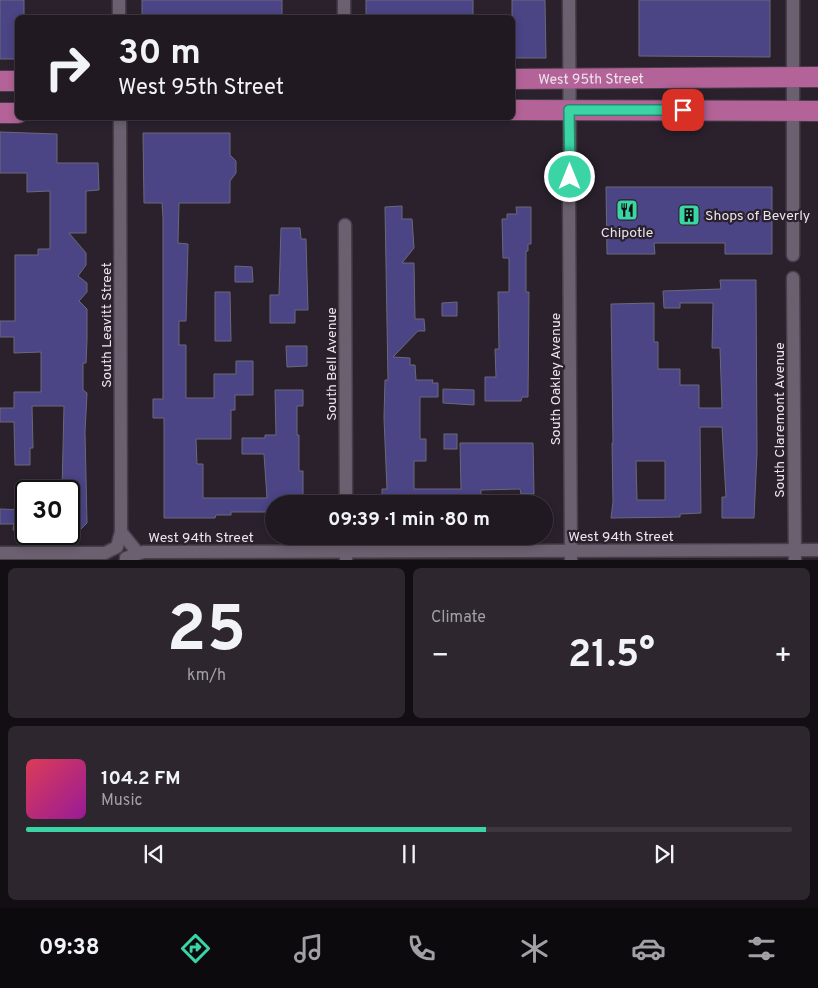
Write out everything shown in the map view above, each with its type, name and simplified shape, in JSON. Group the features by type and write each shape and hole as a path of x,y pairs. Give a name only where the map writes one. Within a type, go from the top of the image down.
{"main road":[{"name":"West 95th Street","path":"515,79 818,78"},
{"path":"0,81 15,81"},
{"path":"515,110 818,111"},
{"path":"0,113 15,113"}],"street":[{"path":"119,0 119,15"},
{"path":"344,0 344,15"},
{"path":"569,0 570,177"},
{"path":"793,0 793,255"},
{"name":"South Leavitt Street","path":"0,553 105,553 117,547 121,532 120,120"},
{"name":"South Oakley Avenue","path":"569,198 571,556"},
{"name":"South Bell Avenue","path":"345,225 346,495"},
{"name":"South Claremont Avenue","path":"793,278 795,555"},
{"path":"121,532 130,557"},
{"name":"West 94th Street","path":"130,557 795,555 818,550"}],"building":[{"path":"0,0 24,0 24,15 15,15 15,59 0,59"},
{"path":"142,0 282,0 282,15 142,15"},
{"path":"366,0 473,0 473,15 366,15"},
{"path":"512,0 545,0 546,58 515,58 515,15 512,15"},
{"path":"639,0 770,0 770,57 639,56"},
{"path":"0,132 57,134 57,163 98,163 99,190 86,191 86,233 69,233 86,253 86,265 78,276 87,283 87,292 79,301 87,309 86,363 83,363 83,390 87,393 85,432 87,523 80,530 80,480 62,480 64,406 32,406 33,448 30,448 30,465 15,465 14,422 0,422 0,408 14,408 14,392 41,392 41,352 14,353 14,337 0,337 0,321 15,321 15,255 38,255 38,249 50,249 50,191 27,192 27,173 0,173"},
{"path":"143,133 230,133 230,155 236,161 236,173 230,181 230,203 179,203 178,243 188,244 186,321 179,321 179,345 186,345 186,398 214,398 214,374 236,374 236,361 253,361 253,395 235,395 235,410 231,410 231,439 196,439 197,464 203,464 203,498 265,498 265,512 231,512 231,515 216,515 215,518 164,518 164,418 153,418 153,399 163,399 163,218 162,203 144,203"},
{"name":"Shops of Beverly","path":"606,187 772,187 772,254 725,254 725,243 654,243 655,254 607,254"},
{"path":"402,206 402,219 412,219 414,248 402,263 414,263 415,319 424,319 425,331 418,331 393,357 410,358 410,365 415,365 416,380 433,380 432,383 438,383 438,397 420,397 420,439 426,439 426,461 414,461 414,489 461,489 460,443 533,443 534,494 521,494 520,489 481,490 481,495 382,495 382,489 387,489 384,418 385,380 388,380 385,207"},
{"path":"516,207 531,207 531,244 528,244 528,251 526,251 526,292 529,292 528,397 522,397 521,401 485,401 485,377 496,377 495,349 499,349 498,292 509,292 509,258 503,258 502,219 507,219 507,214 517,214"},
{"path":"281,228 300,228 301,239 306,239 308,310 295,310 295,323 270,323 270,295 279,295"},
{"path":"235,266 252,267 253,282 235,282"},
{"path":"720,280 756,280 757,453 754,518 722,518 722,497 726,497 722,427 700,427 701,513 680,514 680,517 611,518 613,502 613,443 611,304 654,303 654,342 658,342 658,369 680,369 680,385 699,385 699,408 722,408 720,348 712,348 713,303 680,303 680,308 664,308 663,291 721,289","holes":["636,461 665,461 665,500 637,500"]},
{"path":"215,292 230,292 231,341 215,341"},
{"path":"457,302 457,316 442,316 442,303"},
{"path":"286,346 307,346 307,366 287,367"},
{"path":"443,389 474,390 474,405 443,403"},
{"path":"275,390 303,390 303,406 297,406 297,435 299,435 299,471 303,471 303,495 267,495 264,454 242,454 242,438 265,438 265,435 276,435"},
{"path":"444,434 457,434 457,449 444,449"},
{"path":"0,509 15,510 15,530 13,530 14,524 0,524"}],"place":[{"name":"Chipotle","path":"627,210"},
{"name":"Shops of Beverly","path":"689,215"}],"route":[{"path":"570,177 569,110 683,110"}]}
